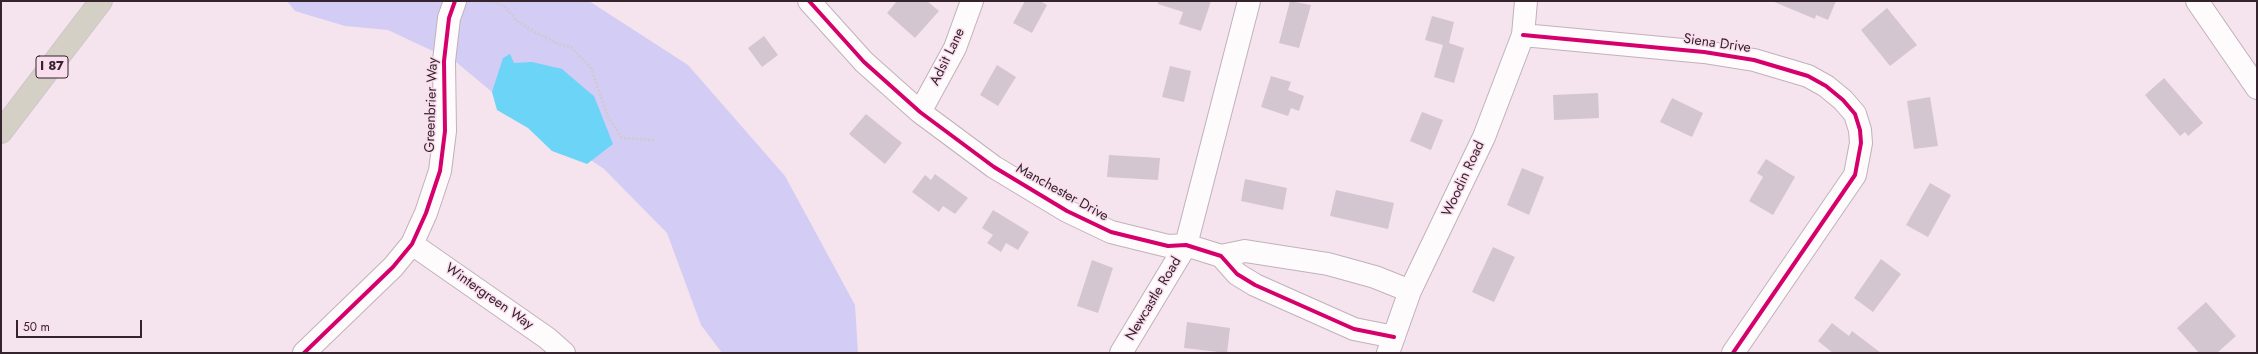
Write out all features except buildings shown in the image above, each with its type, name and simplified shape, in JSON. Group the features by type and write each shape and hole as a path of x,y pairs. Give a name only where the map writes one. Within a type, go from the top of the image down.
{"highway":[{"name":"I 87","path":"1,132 102,1"}],"street":[{"name":"Greenbrier Way","path":"304,353 393,267 412,244 426,213 440,172 445,130 444,61 448,18 455,1"},
{"name":"Manchester Drive","path":"809,1 864,62 920,112 994,167 1067,211 1111,232 1168,246 1186,245 1221,256 1245,251 1313,261 1375,276 1410,292"},
{"name":"Adsit Lane","path":"920,112 955,48 972,1"},
{"path":"1186,245 1249,1"},
{"name":"Woodin Road","path":"1391,345 1410,292 1484,137 1523,35 1526,1"},
{"path":"2197,1 2257,88"},
{"name":"Siena Drive","path":"1523,35 1704,52 1754,60 1808,76 1826,86 1843,100 1855,114 1860,130 1861,143 1855,175 1734,353"},
{"name":"Wintergreen Way","path":"412,244 547,338 564,353"},
{"name":"Newcastle Road","path":"1121,353 1186,245"},
{"path":"1221,256 1237,274 1255,285 1391,345"}],"path":[{"path":"489,1 504,6 517,21 533,31 558,44 571,47 591,68 608,116 622,138 634,140 654,140"}],"shaded area":[{"path":"287,1 589,1 688,65 785,176 855,305 858,353 722,353 701,325 667,233 604,169 504,102 456,62 388,30 345,26 295,11"}],"water":[{"path":"510,54 514,63 532,62 562,69 594,96 613,144 587,164 552,151 528,128 497,110 492,92 503,58"}],"cycle path":[{"path":"304,353 393,267 412,244 426,213 440,171 445,131 444,61 449,18 455,1"},
{"path":"809,1 864,62 920,112 994,167 1067,211 1111,232 1168,246 1186,245 1221,256 1237,274 1255,285 1354,329 1394,337"},
{"path":"1523,35 1704,52 1754,60 1808,76 1826,86 1843,100 1855,114 1860,130 1861,143 1855,175 1733,353"}]}
